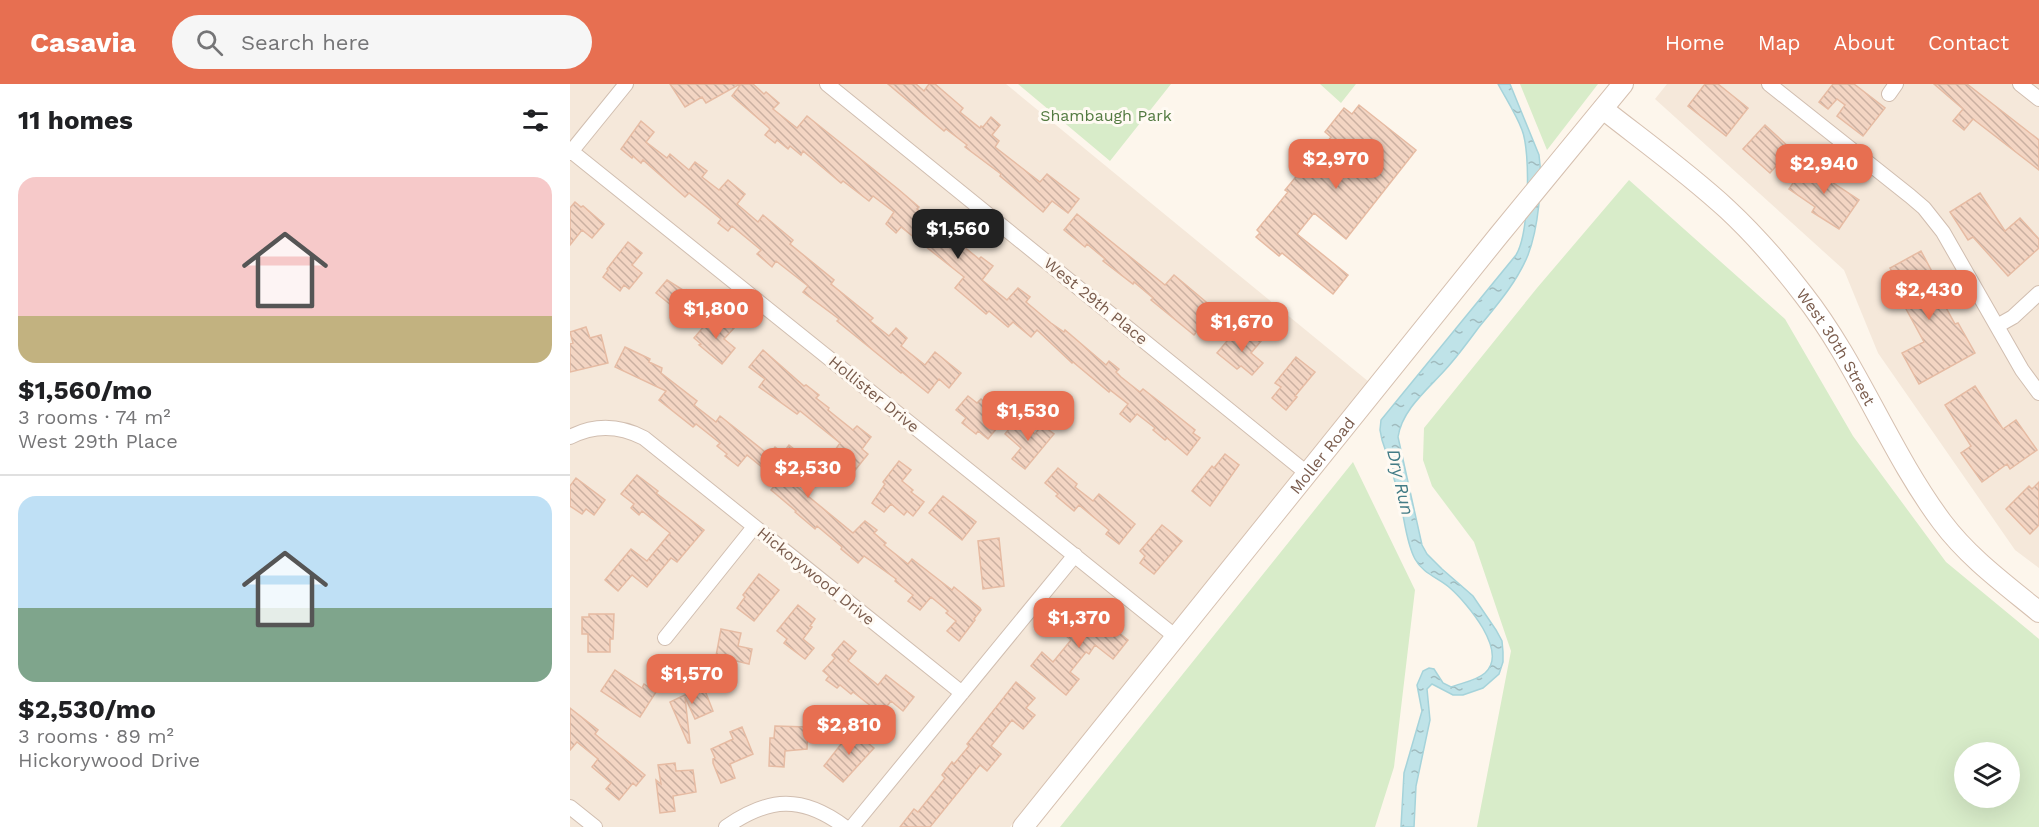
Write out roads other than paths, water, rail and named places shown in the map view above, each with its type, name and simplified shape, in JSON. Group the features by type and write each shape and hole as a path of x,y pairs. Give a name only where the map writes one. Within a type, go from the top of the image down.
{"street":[{"path":"571,152 626,84"},
{"name":"West 29th Place","path":"827,84 1308,474"},
{"name":"Moller Road","path":"1023,827 1623,84"},
{"path":"1769,84 1786,89 1924,208 1943,232 2026,375 2039,393"},
{"path":"2020,84 2039,99"},
{"name":"West 30th Street","path":"1603,109 1727,209 1773,257 1803,293 1833,337 1912,477 1941,521 1973,556 2039,612"},
{"name":"Hollister Drive","path":"571,152 1176,637"},
{"path":"1997,326 2013,317 2039,293"},
{"name":"Hickorywood Drive","path":"571,436 599,427 620,428 644,438 962,693"},
{"path":"665,638 754,527"},
{"path":"852,827 1075,555"},
{"path":"726,827 750,811 774,804 787,804 820,811 845,827"},
{"path":"570,807 595,827"}],"water":[{"name":"Dry Run","path":"1498,84 1510,84 1539,155 1540,192 1532,244 1523,265 1500,302 1454,360 1410,409 1400,427 1398,437 1422,545 1427,554 1442,569 1473,596 1502,641 1503,662 1499,674 1483,688 1463,695 1453,695 1432,684 1427,689 1430,720 1416,786 1414,827 1401,827 1404,773 1422,711 1417,685 1423,671 1429,668 1434,669 1443,683 1451,687 1473,680 1485,673 1491,664 1492,653 1483,628 1466,605 1446,584 1422,568 1415,559 1382,440 1381,420 1516,255 1520,245 1524,230 1527,193 1525,141 1517,118"}],"park label":[{"name":"Shambaugh Park","path":"1106,115"}]}
